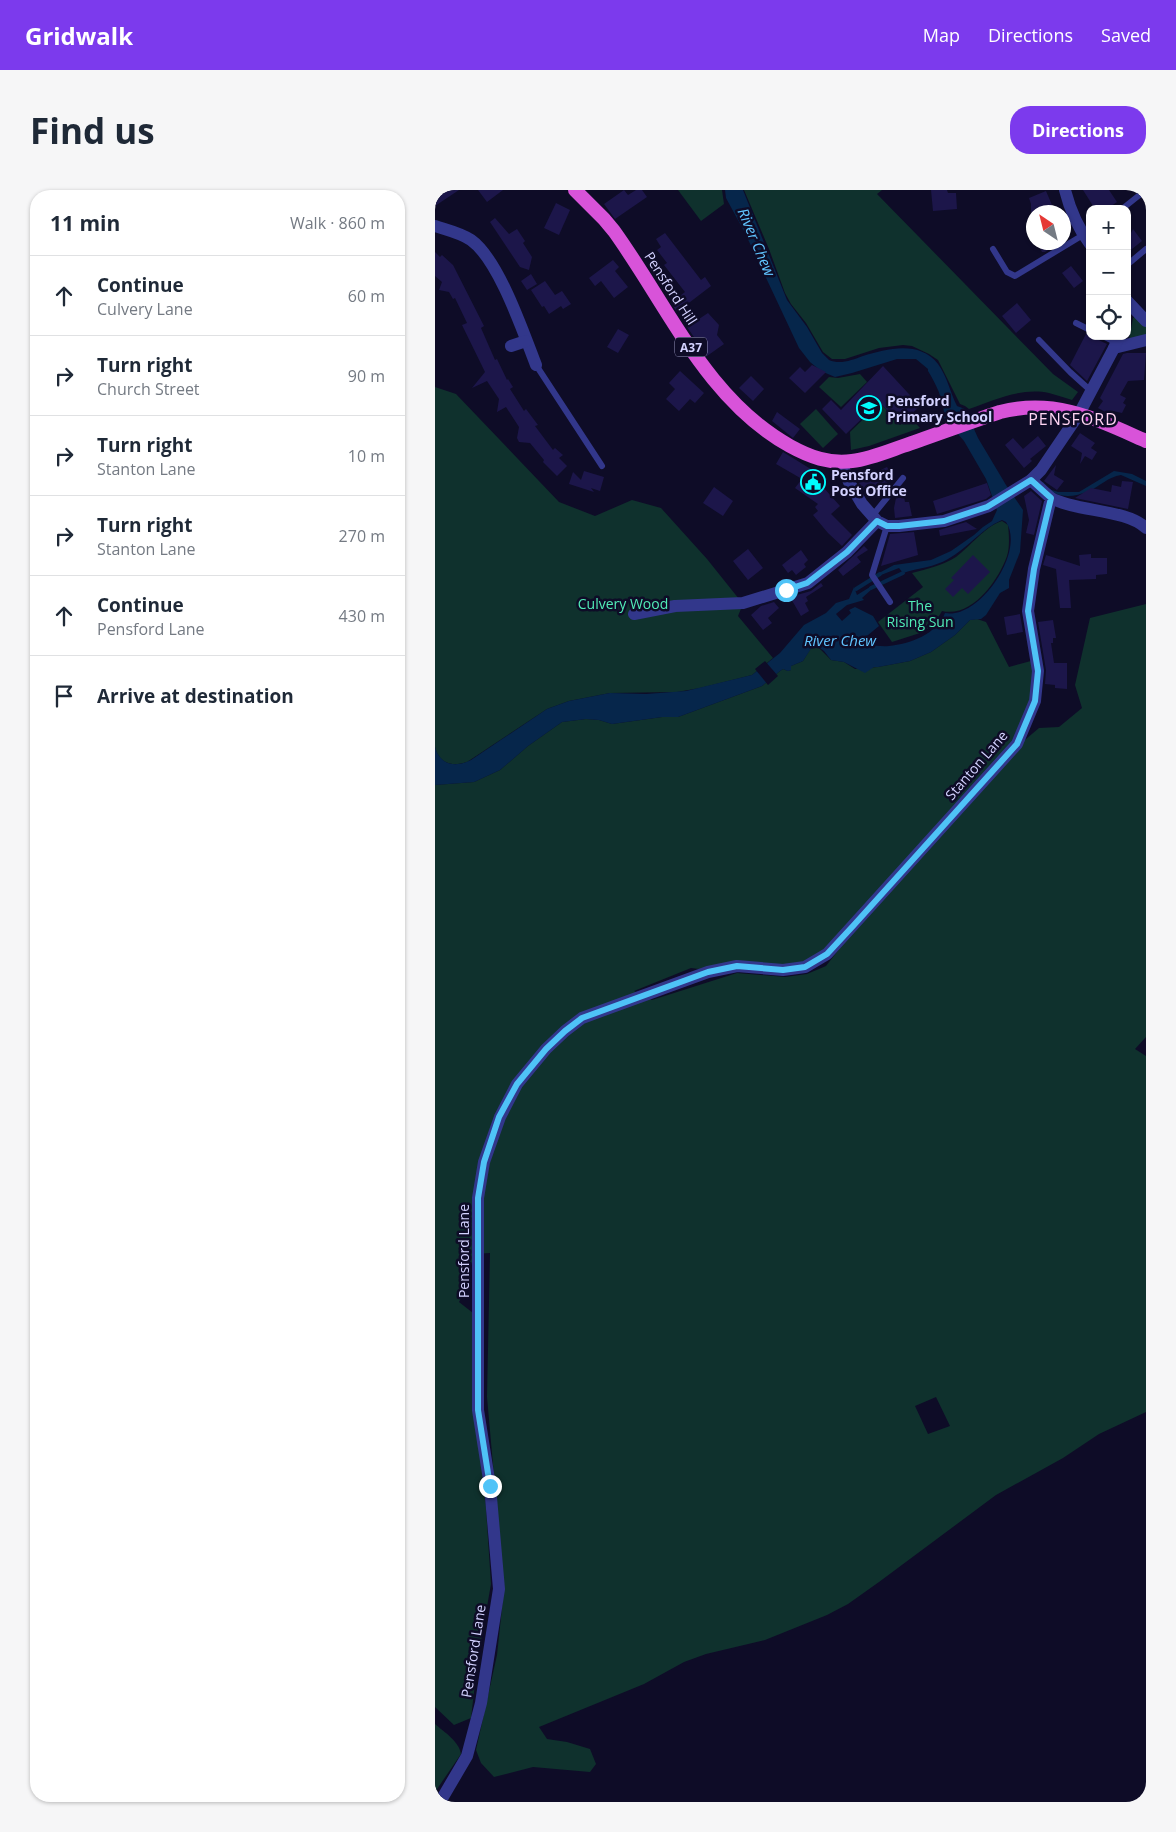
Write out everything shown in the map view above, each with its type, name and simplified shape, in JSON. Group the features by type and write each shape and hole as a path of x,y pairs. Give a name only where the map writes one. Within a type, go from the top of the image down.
{"highway":[{"name":"Pensford Hill","path":"575,190 614,231 701,362 737,407 762,429 792,447 821,460 841,462"},
{"name":"A37","path":"841,462 865,459 982,418 1012,409 1035,406 1056,408 1079,414 1103,422 1146,441"}],"street":[{"path":"1065,190 1071,209 1086,236"},
{"path":"435,226 471,240 485,254 499,276 536,364"},
{"path":"1131,305 1146,321"},
{"path":"841,462 849,482 862,504 879,521 899,526 944,521 989,506 1031,480 1041,470 1079,414 1117,342 1146,340"},
{"path":"511,346 527,341"},
{"path":"1031,480 1051,498 1061,504 1120,515 1145,525"},
{"name":"Stanton Lane","path":"853,926 1017,744 1035,701 1038,671 1028,611 1034,569 1051,498"},
{"path":"634,614 675,606 743,603 807,583 847,552 879,521"},
{"name":"Pensford Lane","path":"440,1802 467,1756 481,1704 499,1589 490,1486 478,1410 478,1198 484,1162 499,1117 517,1084 546,1049 582,1018 708,972 737,966 783,970 805,967 827,954 853,926"}],"lane":[{"path":"1127,205 1142,194"},
{"path":"993,249 1007,272 1015,276 1086,239"},
{"path":"1131,262 1146,249"},
{"path":"1076,323 1086,328"},
{"path":"1039,340 1091,391"},
{"path":"536,364 602,466"},
{"path":"890,602 872,575 879,521 903,478"}],"green space":[{"path":"678,190 722,190 724,204 701,221"},
{"path":"744,190 882,190 877,194 1053,374 1078,392 1072,400 1049,393 1018,393 969,409 960,404 938,360 912,346 903,345 879,348 845,359 832,359 823,352 785,293"},
{"path":"1135,317 1146,326 1146,336 1131,339 1133,318"},
{"path":"860,374 867,382 841,407 819,387 829,377 838,378"},
{"name":"Culvery Wood","path":"435,387 456,394 559,502 595,516 632,500 661,508 707,559 743,604 738,616 773,658 752,675 700,688 677,692 610,693 569,701 547,709 467,762 451,764 439,757 435,747"},
{"path":"880,403 900,425 911,418 920,428 869,446 851,450 850,432"},
{"path":"816,409 838,434 823,448 800,424"},
{"path":"1002,521 1008,525 1009,541 1007,556 997,576 982,596 964,609 953,612 942,611 933,626 920,633 892,642 878,622 923,587 912,573 951,560 962,553 989,528"},
{"path":"1146,604 1146,1037 1135,1049 1146,1056 1146,1412 1099,1434 1063,1458 996,1495 879,1582 848,1604 827,1615 765,1640 706,1654 684,1662 644,1684 539,1727 547,1739 567,1742 590,1749 596,1764 590,1772 533,1767 494,1777 481,1763 476,1750 497,1655 504,1589 487,1397 490,1253 474,1254 464,1292 459,1302 473,1313 491,1584 478,1658 471,1718 454,1725 435,1707 435,785 474,782 500,770 528,746 562,722 586,719 612,724 662,717 678,717 762,686 783,669 791,670 791,666 803,661 814,643 831,660 844,662 855,669 878,667 910,661 931,652 955,635 970,620 977,619 986,622 1009,667 1031,661 1034,671 1031,702 1016,743 825,952 805,964 707,970 691,968 634,991 652,1000 737,973 785,977 807,974 826,966 854,930 1019,745 1039,728 1059,727 1082,708 1075,685 1090,618","holes":["936,1397 950,1426 928,1434 915,1406"]},
{"path":"435,1724 454,1741 461,1754 435,1792"}],"water":[{"name":"River Chew","path":"725,190 743,190 787,300 807,327 822,353 829,360 837,362 846,361 882,351 902,348 922,352 930,356 938,364 957,406 965,409 978,438 1023,510 1020,552 1009,580 1009,588 1000,593 986,615 981,619 970,620 955,635 931,652 910,661 874,667 865,673 844,662 831,660 824,651 814,644 803,661 791,666 791,670 783,669 762,686 678,717 662,717 612,724 586,719 562,722 528,746 500,770 474,782 435,785 435,747 440,758 444,761 459,764 471,760 547,709 569,701 610,693 646,694 686,691 752,675 780,653 804,625 826,613 836,603 849,599 854,587 857,595 870,587 872,589 862,598 864,600 847,605 836,614 842,621 851,613 849,610 855,607 873,616 879,626 859,643 860,646 889,646 922,637 936,627 945,613 958,612 972,606 985,595 996,581 1004,565 1010,549 1011,535 1006,522 1002,520 988,528 962,550 943,562 903,573 899,568 881,575 879,573 894,565 931,560 951,551 992,521 997,510 986,479 964,441 944,418 943,406 937,387 928,369 916,359 897,359 835,377 821,371 810,362 799,348 745,233 726,198"},
{"path":"1114,471 1132,474 1146,481 1146,486 1121,475 1082,494 1063,496 1052,492 1041,483 1043,482 1049,489 1058,492 1079,492"}],"pier":[{"path":"765,661 778,676 768,685 755,669"}],"building":[{"path":"435,190 459,190 435,206"},
{"path":"478,190 503,190 487,202"},
{"path":"624,190 628,195 636,190 642,190 647,197 615,219 604,204"},
{"path":"931,190 947,190 948,193 956,193 957,209 933,211"},
{"path":"1083,190 1109,190 1117,202 1113,205 1092,205"},
{"path":"1046,191 1052,205 1031,205 1029,198"},
{"path":"556,203 570,210 559,235 544,228"},
{"path":"495,218 509,234 517,229 525,241 523,243 532,257 529,270 520,267 490,222"},
{"path":"1133,229 1142,241 1131,250 1131,233"},
{"path":"665,233 701,280 705,277 711,286 677,312 671,303 685,292 664,265 667,263 657,250 661,247 656,239"},
{"path":"435,252 440,257 442,255 453,265 484,326 481,328 495,360 497,359 507,380 513,387 510,389 524,411 526,409 538,425 535,426 553,450 555,448 563,455 559,458 567,466 557,476 543,462 544,460 530,443 519,442 517,438 519,427 506,407 497,412 499,399 487,381 472,388 485,372 462,325 467,323 455,298 453,299 449,292 439,290 442,282 435,276"},
{"path":"613,260 619,267 615,271 628,287 614,298 601,281 595,286 589,278"},
{"path":"1071,266 1083,281 1074,288 1062,273"},
{"path":"531,274 537,284 527,290 521,281"},
{"path":"545,281 555,295 562,291 571,304 563,309 561,306 549,314 531,290"},
{"path":"1017,303 1031,320 1016,333 1002,316"},
{"path":"708,313 719,325 717,335 724,344 707,356 687,327"},
{"path":"618,329 629,335 618,353 607,347"},
{"path":"1086,334 1086,340 1099,340 1107,344 1087,381 1070,365"},
{"path":"1146,353 1144,380 1128,381 1120,395 1126,398 1123,403 1126,405 1122,413 1113,411 1111,415 1098,408 1103,401 1100,398 1123,354"},
{"path":"812,365 826,372 805,393 789,378 800,367 805,372"},
{"path":"883,366 920,406 901,424 879,402 846,434 822,409 831,400 841,410"},
{"path":"680,371 704,393 695,403 690,399 679,411 666,399 675,389 669,383"},
{"path":"751,376 764,389 753,401 739,388"},
{"path":"777,412 800,429 793,438 772,421"},
{"path":"1080,433 1095,443 1091,448 1097,452 1092,460 1085,456 1080,464 1082,453 1071,446"},
{"path":"1038,436 1046,446 1030,459 1032,461 1024,468 1005,445 1013,438 1023,449"},
{"path":"783,452 827,479 822,486 840,506 831,514 852,535 842,546 813,515 818,511 815,507 818,504 795,488 802,479 776,464"},
{"path":"1056,465 1054,475 1064,481 1057,490 1044,481"},
{"path":"887,467 893,478 868,498 859,483 868,476"},
{"path":"584,471 604,477 600,491 591,488 594,492 569,484 573,472 581,480"},
{"path":"1122,481 1133,482 1128,509 1075,498 1091,488 1111,492 1112,485 1121,487"},
{"path":"987,483 991,495 986,499 937,514 933,501"},
{"path":"714,487 733,501 723,516 703,503"},
{"path":"1031,491 1042,501 1034,535 1026,533 1029,520 1024,496"},
{"path":"904,497 905,502 909,502 912,516 895,518 896,498"},
{"path":"966,522 977,529 940,536 939,530"},
{"name":"The Rising Sun","path":"914,532 918,555 881,566 890,534"},
{"path":"864,546 868,550 857,557 861,562 843,576 838,570"},
{"path":"748,549 763,568 748,580 733,561"},
{"path":"801,550 808,560 804,564 806,567 796,575 792,570 788,573 782,565"},
{"path":"1091,554 1091,558 1107,558 1107,574 1096,575 1096,579 1069,580 1071,608 1060,608 1056,569 1043,565 1046,555 1080,566 1079,555"},
{"path":"973,555 990,572 968,594 962,588 953,597 945,589 954,580 951,578"},
{"path":"821,583 823,586 806,597 808,601 805,603 809,611 801,616 790,597 811,591"},
{"path":"774,602 779,608 768,618 772,623 763,630 751,615 761,606"},
{"path":"1020,614 1023,632 1007,635 1004,617"},
{"path":"1053,620 1056,638 1053,638 1053,643 1051,643 1054,663 1067,663 1067,689 1055,688 1055,685 1045,684 1046,670 1038,622"}],"waterway":[{"name":"River Chew","path":"871,588 903,573"},
{"name":"River Chew","path":"856,589 880,574"}],"place":[{"name":"Pensford Primary School","path":"869,408"},
{"name":"Pensford Post Office","path":"813,482"}],"district":[{"name":"PENSFORD","path":"1073,419"}],"route":[{"path":"490,1486 478,1410 478,1198 484,1162 499,1117 517,1084 546,1049 582,1018 708,972 737,966 783,970 805,967 827,954 853,926 1017,744 1035,701 1038,671 1028,611 1034,569 1051,498 1031,480 987,507 944,521 887,526 877,521 847,552 807,583 786,590"}]}
